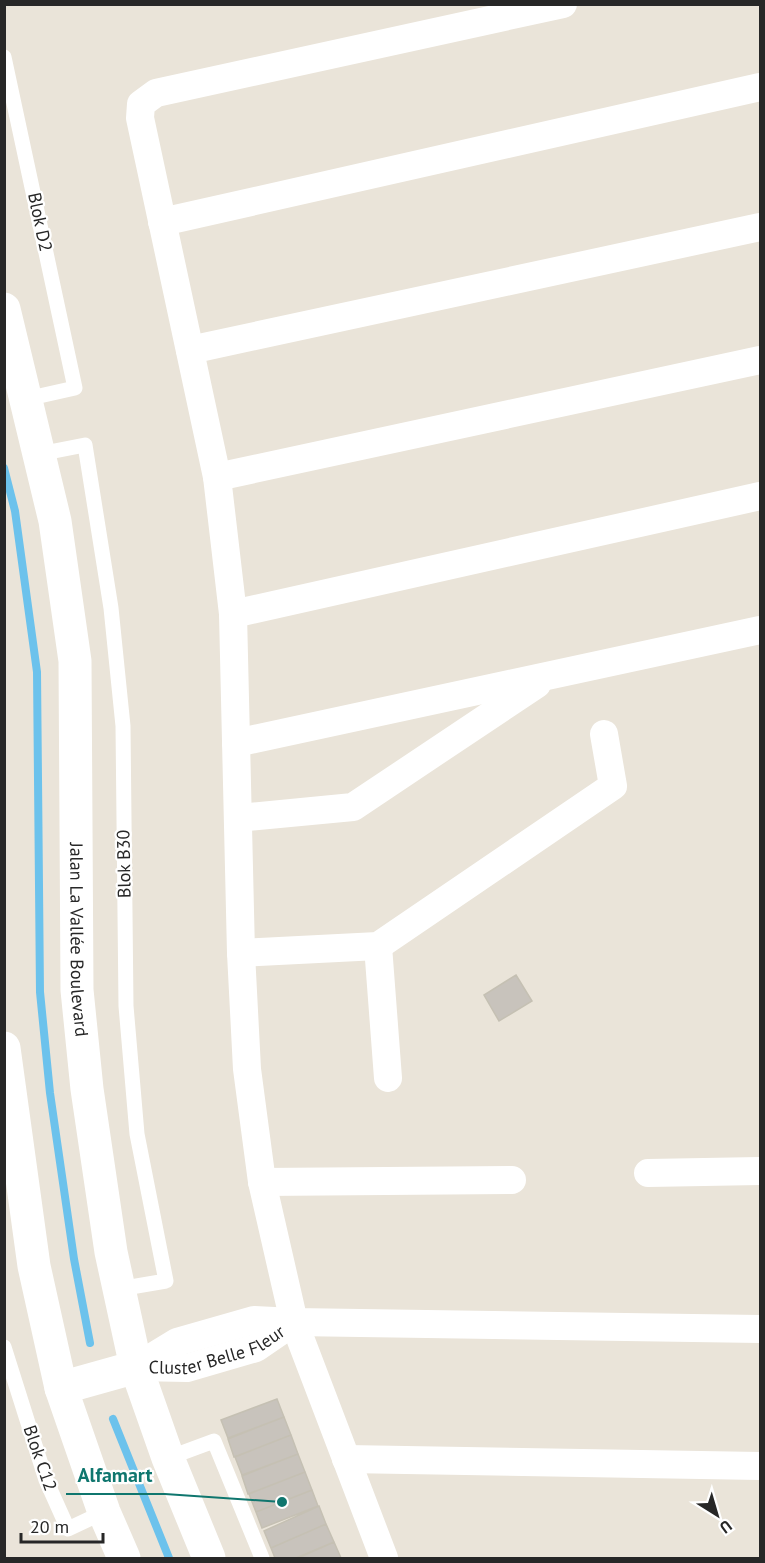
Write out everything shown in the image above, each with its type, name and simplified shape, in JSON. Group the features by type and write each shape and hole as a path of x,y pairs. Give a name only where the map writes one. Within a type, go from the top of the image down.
{"street":[{"path":"384,1558 294,1322 262,1182 247,1069 241,953 233,614 217,477 140,118 141,104 156,93 563,4"},
{"path":"162,222 760,87"},
{"path":"190,351 760,227"},
{"name":"Jalan La Vallée Boulevard","path":"4,309 55,521 75,661 76,990 92,1124 111,1252 136,1367 168,1458 209,1558"},
{"path":"217,477 760,360"},
{"path":"233,614 760,496"},
{"path":"236,743 760,630"},
{"path":"238,818 353,807 551,675"},
{"path":"241,953 378,946 613,786 604,734"},
{"path":"378,946 388,1078"},
{"path":"4,1048 34,1266 61,1388 104,1512 124,1558"},
{"path":"648,1173 754,1168"},
{"path":"262,1182 512,1180"},
{"path":"294,1322 760,1329"},
{"name":"Cluster Belle Fleur","path":"136,1367 187,1368 256,1348 294,1322"},
{"path":"61,1388 136,1367"},
{"path":"346,1459 760,1466"}],"lane":[{"name":"Blok D2","path":"4,57 75,388 26,399"},
{"name":"Blok B30","path":"39,454 85,445 111,608 121,703 126,1006 137,1134 166,1281 119,1289"},
{"name":"Blok C12","path":"4,1347 45,1480 68,1529 104,1512"},
{"path":"168,1458 214,1441 262,1558"}],"building":[{"path":"516,975 532,1001 499,1021 484,995"},
{"path":"277,1399 284,1417 228,1438 221,1420"},
{"path":"284,1417 291,1435 234,1457 228,1439"},
{"path":"291,1435 298,1454 242,1475 235,1457"},
{"path":"298,1454 305,1472 248,1494 242,1476"},
{"path":"305,1472 312,1490 256,1512 249,1494"},
{"path":"312,1490 318,1506 262,1528 256,1512"},
{"path":"319,1506 326,1524 271,1548 264,1531"},
{"path":"326,1524 334,1542 296,1558 275,1558 271,1548"},
{"path":"334,1542 341,1558 298,1558"}],"waterway":[{"path":"4,468 15,511 37,672 40,992 50,1093 74,1259 90,1343"},
{"path":"113,1419 169,1558"}],"place":[{"name":"Alfamart","path":"282,1502"}]}
